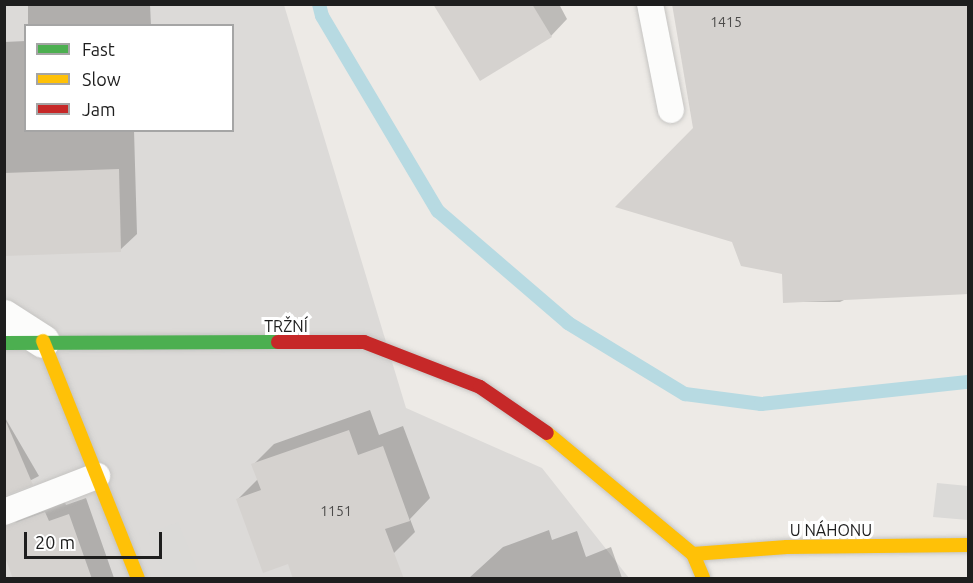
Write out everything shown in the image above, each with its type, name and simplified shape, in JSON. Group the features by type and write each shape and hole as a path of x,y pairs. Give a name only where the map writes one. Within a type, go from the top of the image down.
{"street":[{"path":"4,316 43,341 138,579"},
{"name":"TRŽNÍ","path":"4,343 43,341 364,342 480,387 536,424 693,554 703,579"},
{"name":"U NÁHONU","path":"693,554 787,547 969,545"}],"lane":[{"path":"650,4 671,110"},
{"path":"4,512 97,476"}],"shaded area":[{"path":"4,5 284,5 406,408 542,468 629,578 5,578"},
{"path":"937,483 968,486 968,520 933,517"},
{"path":"178,522 201,578 165,578 149,533"}],"building":[{"path":"433,4 532,4 552,37 480,81"},
{"path":"672,4 969,4 969,294 783,303 782,274 741,266 732,242 615,207 693,128"},
{"path":"119,169 121,252 4,256 4,173"},
{"path":"4,417 33,485 4,496"},
{"path":"349,430 358,455 383,446 410,521 385,529 404,579 293,579 288,564 263,573 236,499 261,490 251,464"},
{"path":"45,512 49,521 69,514 92,579 13,579 4,554 4,527"}],"waterway":[{"path":"319,4 322,16 438,211 568,323 685,394 761,404 968,382"}],"traffic: fast":[{"path":"4,343 278,342"}],"traffic: slow":[{"path":"43,341 138,578"},
{"path":"547,433 693,554 703,578"},
{"path":"693,554 787,547 968,545"}],"traffic: jam":[{"path":"278,342 364,342 480,387 547,433"}]}
